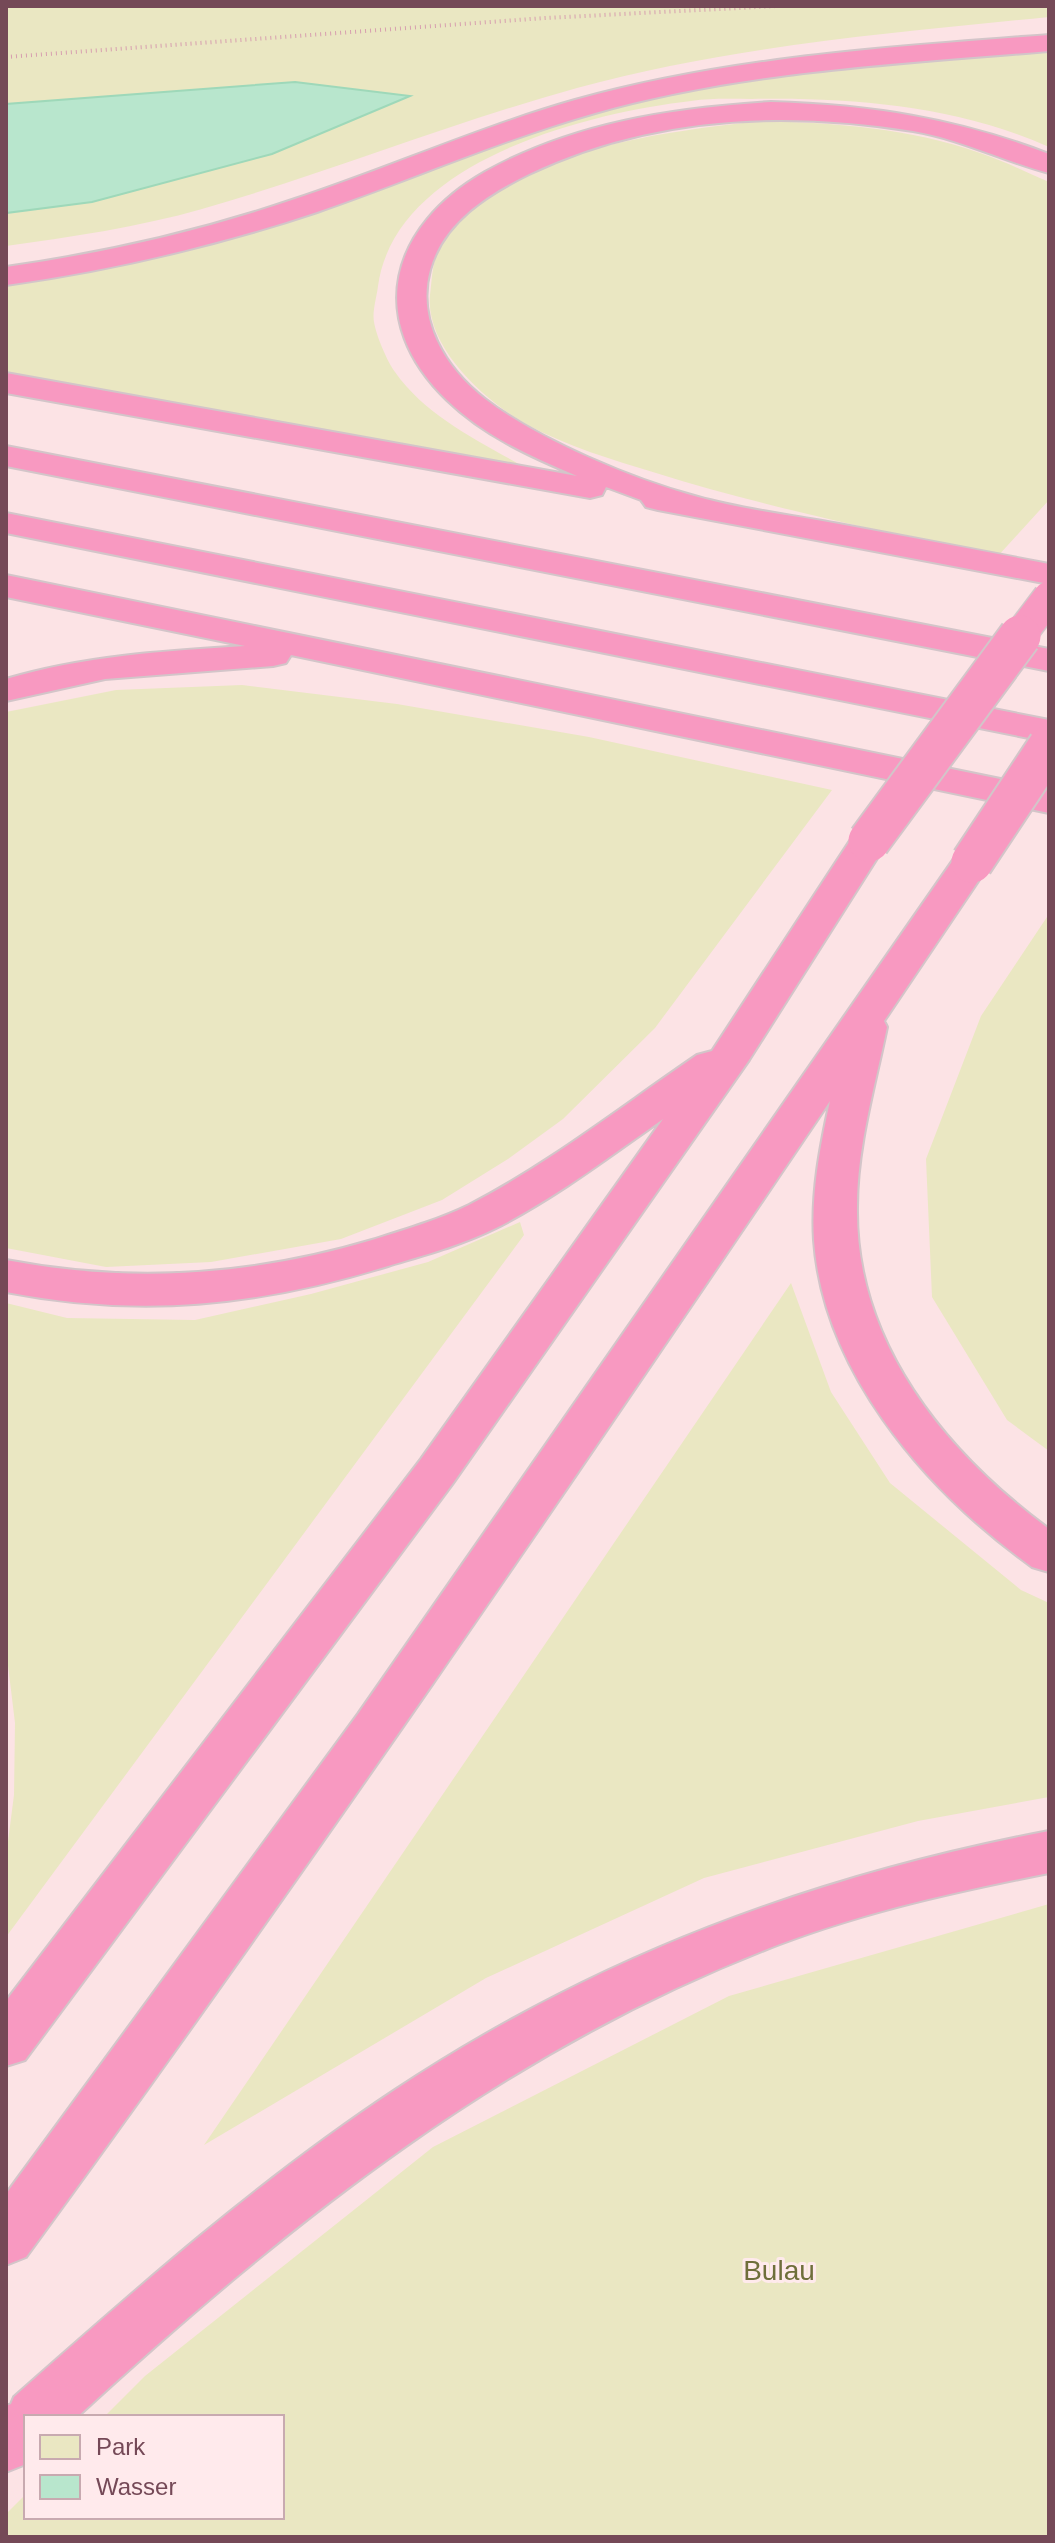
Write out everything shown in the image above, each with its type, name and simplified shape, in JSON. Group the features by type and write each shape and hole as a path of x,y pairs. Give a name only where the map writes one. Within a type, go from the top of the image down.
{"highway":[{"path":"6,276 124,256 226,230 311,203 473,142 629,95 781,68 1049,43"},
{"path":"687,505 524,439 471,405 436,368 416,331 410,289 421,252 454,208 474,191 525,162 560,147 631,127 725,114 808,113 887,120 960,134 1049,164"},
{"path":"6,383 687,505 1049,574"},
{"path":"6,456 1049,660"},
{"path":"6,523 1049,731"},
{"path":"6,586 1049,801"},
{"path":"6,2043 437,1471 734,1050 869,841 1049,597"},
{"path":"6,690 64,674 119,666 328,651"},
{"path":"6,2239 179,2008 871,1009 1049,746"},
{"path":"871,1009 836,1198 837,1245 846,1297 890,1392 917,1435 994,1514 1049,1554"},
{"path":"6,1276 39,1284 109,1292 170,1291 226,1288 300,1276 365,1259 484,1215 734,1050"},
{"path":"37,2415 231,2246 335,2162 438,2092 526,2040 620,1989 771,1925 926,1878 1049,1852"},
{"path":"6,2444 24,2428"}],"path":[{"path":"6,57 487,22 777,6"}],"green space":[{"path":"6,6 1049,6 1049,17 811,43 693,61 530,102 202,209 129,226 6,246 6,213 92,202 272,154 408,97 295,82 6,104"},
{"path":"1049,49 1049,147 978,122 904,107 827,100 699,100 601,117 551,132 502,151 457,176 419,206 392,243 378,286 374,318 382,348 395,372 423,403 458,429 531,471 6,375 6,286 201,246 533,129 676,91 782,74"},
{"path":"760,121 844,125 899,132 989,156 1049,182 1049,500 997,557 740,497 573,446 526,424 493,401 460,370 437,334 430,295 435,259 464,215 498,189 538,168 583,152 630,140"},
{"path":"242,685 397,704 589,737 832,790 655,1028 563,1119 508,1159 442,1200 341,1239 211,1262 106,1267 6,1248 6,712 116,690"},
{"path":"1049,914 1049,1451 1007,1420 932,1297 926,1159 981,1016"},
{"path":"520,1222 524,1235 6,1937 6,1857 14,1795 15,1723 6,1649 6,1303 67,1318 195,1320 311,1294 428,1262"},
{"path":"791,1283 831,1392 890,1483 1021,1590 1049,1603 1049,1797 918,1821 704,1878 486,1978 204,2145"},
{"name":"Bulau","path":"1049,1904 1049,2537 6,2537 6,2514 24,2496 24,2519 284,2519 284,2415 106,2415 145,2376 433,2147 729,1996"}],"water":[{"path":"295,82 410,96 272,154 92,202 6,213 6,104"}]}
